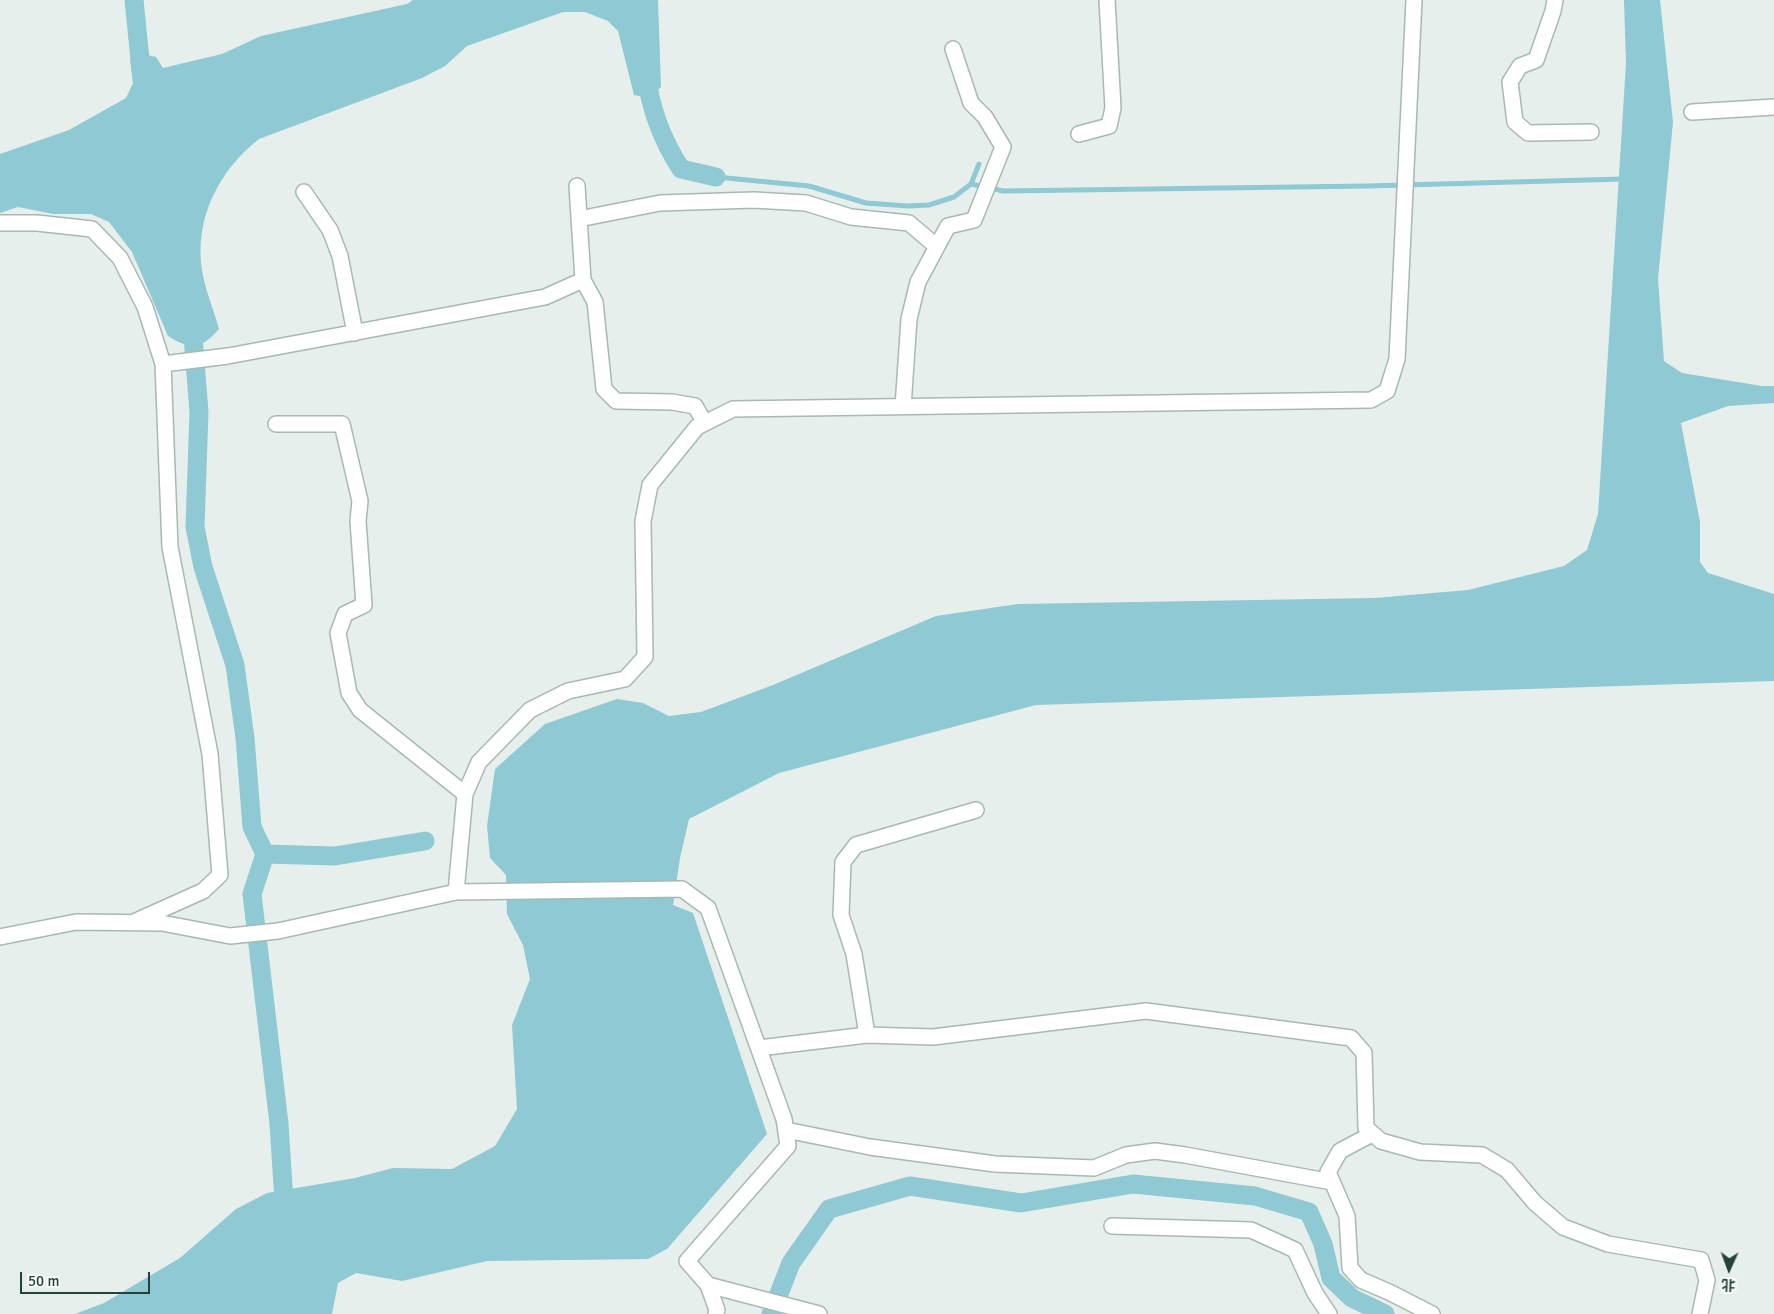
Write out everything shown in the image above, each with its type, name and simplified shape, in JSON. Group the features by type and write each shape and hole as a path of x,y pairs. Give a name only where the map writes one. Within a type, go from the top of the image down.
{"street":[{"path":"1079,134 1108,126 1113,108 1107,0"},
{"path":"456,892 465,794 479,762 530,710 568,691 624,679 645,657 643,521 650,485 697,427 733,409 1371,400 1387,391 1397,360 1414,0"},
{"path":"1555,0 1536,60 1520,66 1510,82 1515,122 1528,133 1591,132"},
{"path":"903,407 909,319 918,282 948,226 974,220 983,202 1003,147 985,117 971,103 953,49"},
{"path":"1692,112 1774,107"},
{"path":"577,186 583,280 595,302 604,389 616,402 672,402 695,406 705,423"},
{"path":"304,192 330,230 340,256 355,333"},
{"path":"580,218 660,203 754,200 806,203 852,217 909,223 936,246"},
{"path":"0,222 92,228 120,258 145,307 164,364 170,547 210,754 220,875 203,891 133,923"},
{"path":"164,364 228,356 545,297 583,280"},
{"path":"276,424 342,424 360,502 358,522 364,605 345,614 338,634 349,693 360,710 465,794"},
{"path":"867,1034 854,954 841,915 843,862 856,845 976,810"},
{"path":"0,937 76,922 162,923 230,936 278,931 456,892 682,889 708,908 784,1119 788,1146 688,1261 708,1285 718,1310 716,1314"},
{"path":"758,1048 867,1034 933,1037 1146,1011 1351,1038 1364,1053 1366,1128 1372,1134 1381,1141 1420,1152 1482,1156 1507,1170 1535,1203 1563,1227 1608,1244 1701,1260 1707,1280 1700,1314"},
{"path":"786,1130 870,1147 995,1164 1094,1168 1126,1155 1155,1151 1332,1182"},
{"path":"1372,1134 1340,1151 1328,1172 1347,1216 1350,1268 1361,1280 1432,1314"},
{"path":"1112,1226 1251,1230 1295,1250 1315,1293 1328,1314"},
{"path":"708,1285 815,1313"}],"water":[{"path":"413,0 658,0 661,87 649,98 634,95 618,31 608,21 585,12 563,12 467,46 445,66 422,78 259,139 232,165 212,197 206,214 202,232 202,270 219,329 207,341 196,346 184,344 168,336 132,252 109,222 91,214 53,214 18,207 0,213 0,154 69,130 126,98 133,83 130,59 139,53 156,57 163,68 222,54 261,36 407,4"},
{"path":"1624,0 1660,0 1673,122 1658,279 1664,361 1682,373 1762,386 1774,386 1774,403 1728,406 1681,423 1700,522 1700,562 1708,573 1774,594 1774,681 1036,705 779,773 689,819 680,858 673,905 693,913 767,1134 667,1249 648,1259 487,1261 402,1281 356,1273 338,1283 332,1314 75,1314 104,1303 180,1258 236,1209 267,1193 355,1178 393,1168 452,1169 495,1146 517,1109 512,1025 530,979 523,945 507,914 506,875 490,858 487,826 495,769 545,724 617,699 643,703 669,716 701,712 773,685 936,616 1018,604 1375,598 1468,590 1564,566 1587,550 1598,514 1626,63"}],"waterway":[{"path":"134,0 142,79"},
{"path":"646,73 650,98 658,123 668,147 681,169 716,177"},
{"path":"716,177 809,186 866,203 908,206 929,205 954,197 971,184 979,164"},
{"path":"971,184 1003,191 1368,186 1623,179"},
{"path":"189,323 193,337 199,412 195,527 203,567 235,665 245,738 252,827 265,854 335,856 425,841"},
{"path":"265,854 252,894 279,1124 285,1216"},
{"path":"771,1314 791,1263 829,1209 910,1186 1021,1203 1133,1184 1255,1196 1309,1212 1323,1244 1331,1278 1352,1298 1385,1314"}]}
